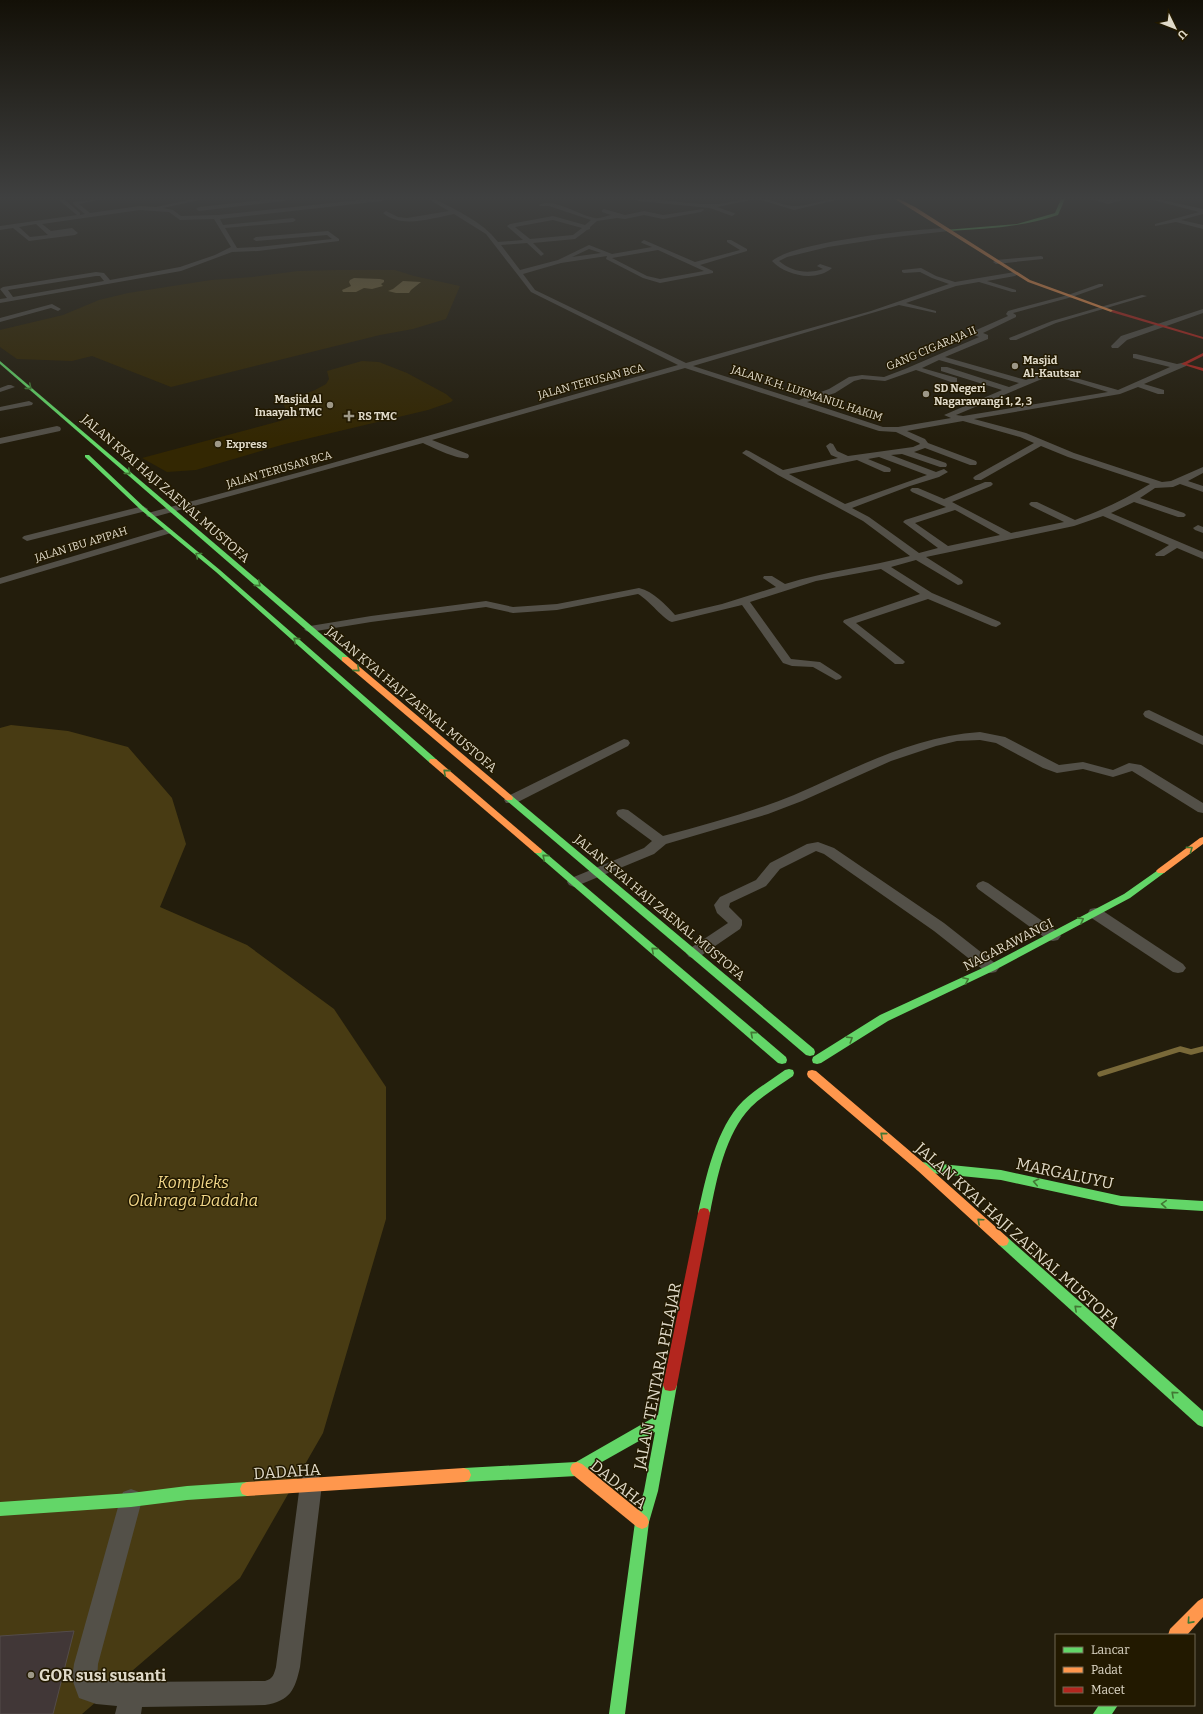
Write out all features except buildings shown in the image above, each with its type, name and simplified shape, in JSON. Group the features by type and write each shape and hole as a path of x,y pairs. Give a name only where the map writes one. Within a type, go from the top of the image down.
{"main road":[{"path":"1025,279 1037,285 1102,307 1203,338"},
{"path":"1179,365 1203,354"},
{"name":"JALAN KYAI HAJI ZAENAL MUSTOFA","path":"0,362 338,652 440,754 574,882 782,1060"},
{"path":"1179,365 1203,370"},
{"path":"0,371 10,370"},
{"path":"0,378 36,410"},
{"path":"54,426 68,420"},
{"name":"JALAN KYAI HAJI ZAENAL MUSTOFA","path":"101,449 82,450 147,512 218,571 316,658 440,754 511,800 810,1052"},
{"path":"218,571 236,566"},
{"path":"316,658 338,652"},
{"name":"NAGARAWANGI","path":"817,1060 884,1018 991,968 1126,896 1203,840"},
{"path":"793,1050 810,1052 817,1060 818,1068 805,1076 789,1073 782,1064 782,1060 785,1055 793,1050"},
{"name":"JALAN TENTARA PELAJAR","path":"617,1714 642,1522 651,1492 663,1420 711,1177 732,1125 740,1111 755,1097 789,1073"},
{"name":"JALAN KYAI HAJI ZAENAL MUSTOFA","path":"805,1076 921,1167 1203,1420"},
{"name":"MARGALUYU","path":"921,1167 1000,1175 1121,1201 1203,1206"},
{"name":"DADAHA","path":"0,1509 131,1500 187,1493 311,1484 577,1469 663,1420"},
{"name":"DADAHA","path":"577,1469 642,1522"},
{"path":"1177,1634 1203,1606"},
{"path":"1101,1714 1109,1706"}],"street":[{"path":"51,292 60,297 24,306 3,290 13,287 67,279"},
{"path":"0,301 124,279"},
{"name":"JALAN K.H. LUKMANUL HAKIM","path":"524,279 533,291 686,366 882,429 898,430 1120,392 1139,385 1179,365"},
{"path":"649,279 660,281 671,279"},
{"path":"940,279 955,284"},
{"name":"JALAN TERUSAN BCA","path":"28,538 147,512 172,510 686,366 873,312 955,284 985,279"},
{"path":"979,280 1014,291"},
{"path":"0,284 9,283 13,287"},
{"path":"1070,296 1101,285"},
{"path":"76,288 83,293"},
{"name":"GANG CIGARAJA II","path":"798,403 832,391 852,379 885,379 927,364 985,337 978,333 1014,316 1009,314 1010,312 1070,296"},
{"path":"1014,338 1044,325 1144,296"},
{"path":"0,320 55,308 44,302"},
{"path":"897,303 934,312"},
{"path":"0,311 11,317"},
{"path":"1115,346 1124,338 1163,326 1203,311"},
{"path":"951,352 964,356"},
{"path":"1136,356 1179,365"},
{"path":"939,358 1030,381"},
{"path":"927,364 1011,390"},
{"path":"998,365 992,368 1030,381"},
{"path":"916,368 999,394"},
{"path":"1120,392 1051,374 1030,381 948,415 1023,435 1039,443 1071,455 1159,484 1173,484 1203,470"},
{"path":"1139,385 1161,392"},
{"path":"0,390 20,395"},
{"path":"0,409 20,395"},
{"path":"0,441 54,426"},
{"path":"898,430 922,441 925,445 973,463"},
{"path":"424,439 439,447 465,456"},
{"path":"978,478 1039,443"},
{"path":"781,473 903,451 925,445"},
{"path":"830,446 834,453 847,460"},
{"path":"903,451 941,471"},
{"path":"746,453 866,519 917,556 958,582"},
{"path":"880,454 941,471"},
{"path":"858,458 887,470"},
{"path":"844,508 941,471"},
{"path":"1180,481 1203,489"},
{"path":"944,502 988,484"},
{"path":"310,629 371,619 486,604 513,610 526,610 639,591 645,593 662,607 672,618 744,601 836,570 883,566 946,549 1074,523 1103,513 1133,499 1153,486 1159,484"},
{"path":"915,490 955,507 1009,536"},
{"path":"1133,499 1181,515"},
{"path":"1034,504 1074,523"},
{"path":"946,549 908,522 955,507"},
{"path":"1103,513 1203,556"},
{"name":"JALAN IBU APIPAH","path":"0,581 168,530"},
{"path":"1160,554 1176,545"},
{"path":"883,566 928,595 996,624"},
{"path":"768,578 784,588"},
{"path":"899,662 848,622 928,595"},
{"path":"744,601 787,660 792,663 816,664 836,677"},
{"path":"1149,714 1203,741"},
{"path":"574,882 649,851 661,842 750,816 796,799 918,747 950,739 972,736 982,736 1000,741 1059,769 1073,766 1086,766 1115,774 1120,773 1129,767 1136,768 1175,790 1203,809"},
{"path":"511,800 624,743"},
{"path":"624,813 661,842"},
{"path":"694,953 735,925 735,920 722,909 721,905 725,900 762,883 775,866 812,847 818,846 830,851 920,913 991,968"},
{"path":"983,886 1053,936"},
{"path":"1095,913 1178,968"},
{"path":"131,1500 86,1664 84,1679 86,1687 92,1691 130,1705 275,1692 281,1688 288,1666 311,1484"}],"shaded area":[{"path":"380,279 384,280 384,282 381,284 383,286 372,289 364,288 356,292 343,292 342,290 351,286 349,282 350,280"},
{"path":"428,279 460,286 446,319 413,329 380,335 171,387 92,356 72,361 17,359 0,347 0,330 63,315 99,300 128,293 211,280"},
{"path":"403,281 421,282 409,293 396,293 388,291 393,289"},
{"name":"RS TMC","path":"362,361 379,362 407,373 446,394 453,400 428,410 285,444 196,470 167,472 142,458 295,417 298,415 286,410 283,403 326,384 329,379 327,371"}],"green space":[{"name":"Kompleks Olahraga Dadaha","path":"11,725 68,731 128,747 172,798 186,844 160,907 247,945 334,1009 386,1087 386,1219 323,1433 240,1578 82,1714 0,1714 0,728"}],"waterway":[{"path":"1100,1074 1180,1049 1191,1052 1203,1049"}],"traffic: fast":[{"path":"0,362 345,659"},
{"path":"87,456 143,509 218,571 433,761"},
{"path":"509,798 810,1052"},
{"path":"538,851 782,1060"},
{"path":"817,1060 884,1018 991,968 1127,896 1161,871"},
{"path":"704,1213 717,1160 734,1122 751,1100 789,1073"},
{"path":"921,1167 1001,1175 1121,1201 1203,1206"},
{"path":"1003,1241 1203,1420"},
{"path":"617,1714 642,1522 651,1491 670,1385"},
{"path":"464,1475 577,1469 663,1420"},
{"path":"0,1509 131,1500 187,1493 247,1489"},
{"path":"1101,1714 1109,1706"}],"traffic: slow":[{"path":"1026,279 1113,311"},
{"path":"345,659 509,798"},
{"path":"433,761 538,851"},
{"path":"1161,871 1203,840"},
{"path":"812,1074 921,1167 1003,1241"},
{"path":"577,1469 642,1522"},
{"path":"247,1489 464,1475"},
{"path":"1177,1634 1203,1606"}],"traffic: jam":[{"path":"1113,311 1203,338"},
{"path":"1203,354 1183,364 1203,370"},
{"path":"670,1385 704,1213"}],"place":[{"name":"Masjid Al-Kautsar","path":"1015,366"},
{"name":"SD Negeri Nagarawangi 1, 2, 3","path":"926,394"},
{"name":"Masjid Al Inaayah TMC","path":"330,405"},
{"name":"RS TMC","path":"349,416"},
{"name":"Express","path":"218,444"},
{"name":"GOR susi susanti","path":"31,1675"}]}
